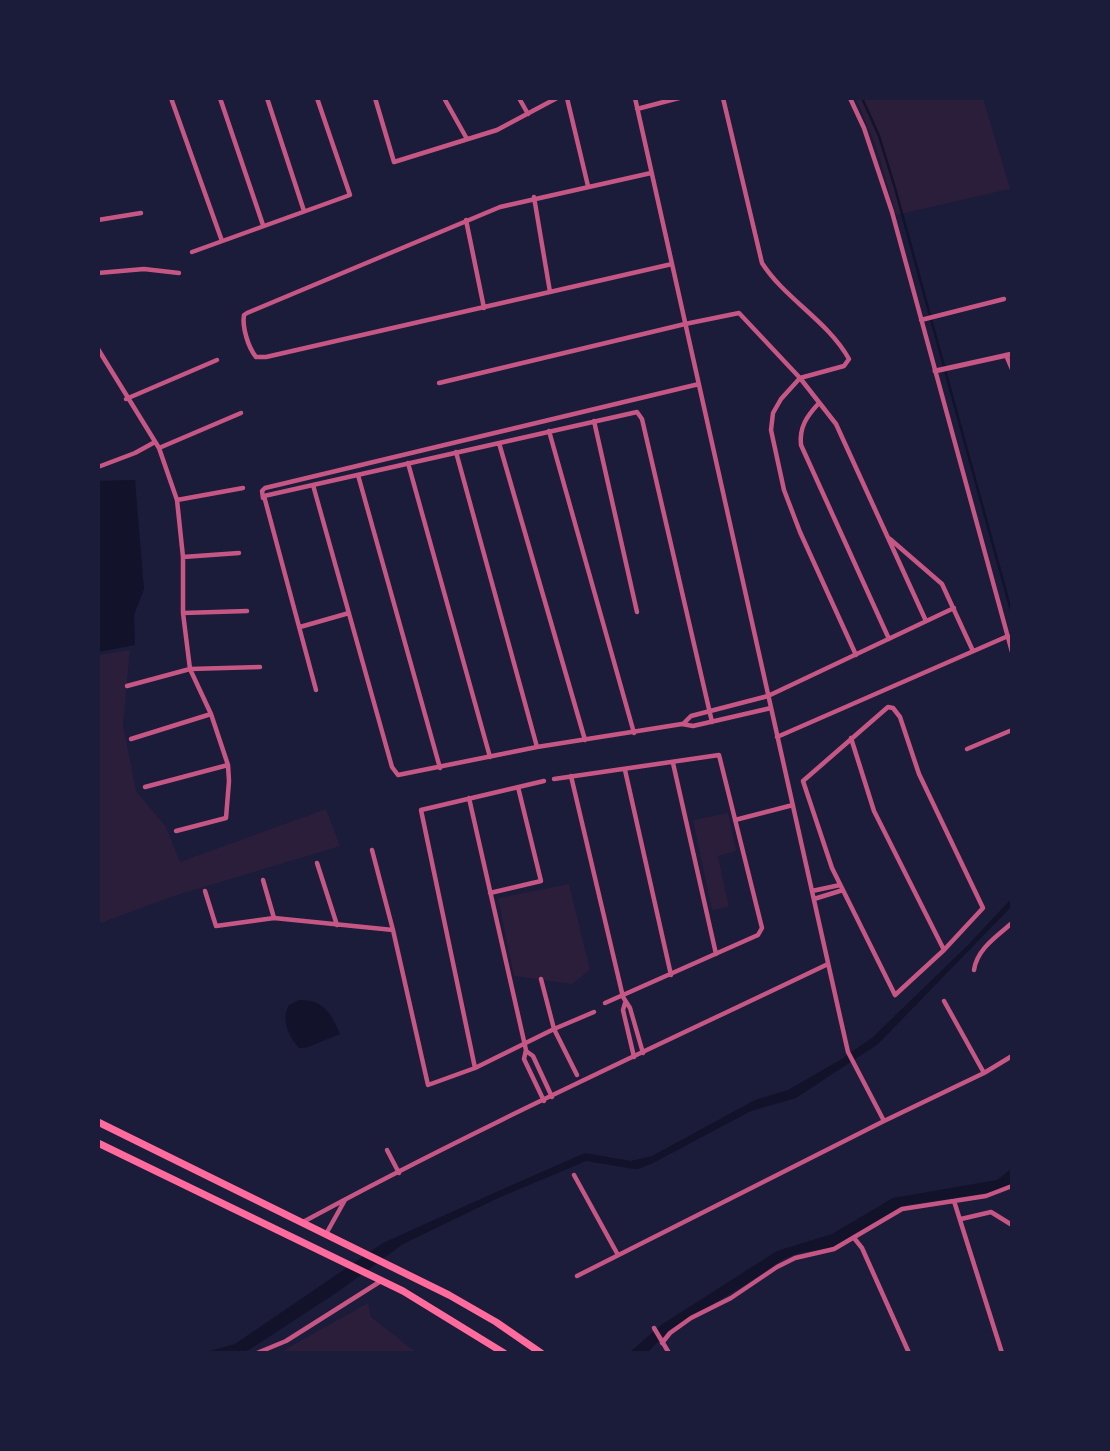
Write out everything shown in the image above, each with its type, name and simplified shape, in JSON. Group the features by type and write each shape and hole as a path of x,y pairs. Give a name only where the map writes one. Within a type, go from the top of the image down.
{"main road":[{"path":"98,1122 472,1308 541,1353"},
{"path":"98,1143 381,1281 429,1306 504,1353"}],"street":[{"path":"172,98 222,241"},
{"path":"219,98 263,225"},
{"path":"267,98 304,211"},
{"path":"192,252 350,195 317,98"},
{"path":"375,98 394,162 497,130 557,98"},
{"path":"444,98 467,139"},
{"path":"519,98 528,114"},
{"path":"566,98 588,186"},
{"path":"635,98 848,1052 884,1121"},
{"path":"637,109 679,98"},
{"path":"723,98 762,263 776,282 818,321 849,359 844,366 800,378 789,388 774,413 771,430 784,490 800,532 856,655"},
{"path":"850,98 864,128 926,319 1012,652"},
{"path":"651,173 534,197 500,207 247,313 243,319 252,353 260,358 672,264"},
{"path":"534,197 550,292"},
{"path":"98,220 141,213"},
{"path":"466,220 484,308"},
{"path":"98,273 144,269 179,273"},
{"path":"926,319 1004,299"},
{"path":"439,383 739,313 800,378 836,424 926,621"},
{"path":"98,349 159,448 177,499 183,557 183,613 190,668 211,714 228,765 226,818 176,831"},
{"path":"938,371 1009,354 1012,369"},
{"path":"127,399 217,360"},
{"path":"316,690 263,498 262,491 265,488 699,384"},
{"path":"819,403 802,428 801,445 889,639"},
{"path":"263,498 639,412 712,722"},
{"path":"159,448 241,413"},
{"path":"594,421 637,612"},
{"path":"549,431 634,733"},
{"path":"98,467 155,442"},
{"path":"499,443 585,740"},
{"path":"456,452 537,747"},
{"path":"408,463 490,757"},
{"path":"358,475 440,768"},
{"path":"313,485 392,767 398,775 537,747 682,724 693,726 771,708"},
{"path":"177,499 243,488"},
{"path":"887,536 942,583 974,651"},
{"path":"183,557 239,553"},
{"path":"682,724 691,716 768,696 954,608"},
{"path":"183,613 247,611"},
{"path":"300,627 349,613"},
{"path":"778,737 1008,636"},
{"path":"127,686 190,668 260,667"},
{"path":"888,708 893,708 897,711 919,774 983,908 944,950 895,995 841,887 803,781 851,738 888,708"},
{"path":"131,738 211,714"},
{"path":"967,749 1012,730"},
{"path":"851,738 874,811 944,950"},
{"path":"554,779 715,754 721,759 762,928 758,935 624,1000 605,1003"},
{"path":"673,762 716,954"},
{"path":"145,788 228,765"},
{"path":"625,770 671,975"},
{"path":"572,776 624,1000 623,1010 634,1057"},
{"path":"475,1068 421,810 544,781"},
{"path":"490,894 541,881 518,787"},
{"path":"470,798 525,1048 524,1059 544,1101"},
{"path":"735,820 793,805"},
{"path":"373,850 426,1083 430,1086 525,1048 554,1029 594,1012"},
{"path":"317,863 337,925"},
{"path":"262,880 274,918"},
{"path":"812,891 841,887"},
{"path":"814,899 841,887"},
{"path":"205,891 216,926 274,918 393,930"},
{"path":"974,970 976,960 984,948 1012,923"},
{"path":"303,1223 552,1097 828,964"},
{"path":"541,979 554,1029 577,1075"},
{"path":"624,1000 630,1008 643,1053"},
{"path":"944,1001 984,1073"},
{"path":"525,1048 533,1056 552,1097"},
{"path":"577,1276 984,1073 1012,1056"},
{"path":"387,1150 399,1173"},
{"path":"573,1175 618,1255"},
{"path":"662,1343 670,1333 691,1318 731,1298 777,1267 795,1258 834,1249 902,1209 994,1194 1012,1186"},
{"path":"326,1234 346,1199"},
{"path":"954,1201 1002,1353"},
{"path":"961,1219 991,1212 1012,1225"},
{"path":"854,1238 862,1248 909,1353"},
{"path":"257,1353 286,1341 381,1281"},
{"path":"654,1328 669,1353"}],"shaded area":[{"path":"856,98 983,98 1010,189 896,215 877,149"},
{"path":"135,480 144,589 134,615 135,645 98,652 98,481"},
{"path":"130,650 123,725 136,791 166,827 180,862 326,809 340,846 177,895 98,924 98,655"},
{"path":"728,813 736,851 718,856 729,907 712,910 693,820"},
{"path":"569,884 590,970 572,984 514,976 498,898"},
{"path":"1012,898 1012,906 878,1044 796,1098 751,1111 638,1169 586,1161 496,1199 403,1244 339,1291 249,1350 237,1353 203,1353 235,1344 383,1243 494,1193 585,1153 631,1161 652,1156 755,1100 788,1090 873,1037 970,943"},
{"path":"299,1000 314,1002 326,1009 340,1034 299,1048 289,1033 286,1016 289,1005"},
{"path":"1012,1168 1012,1185 1000,1191 907,1205 832,1248 798,1253 783,1259 669,1330 647,1353 629,1353 661,1325 777,1251 832,1234 893,1198 997,1180"},
{"path":"368,1303 371,1317 417,1353 279,1353"}],"waterway":[{"path":"862,98 879,136 895,188 1012,614"}]}
